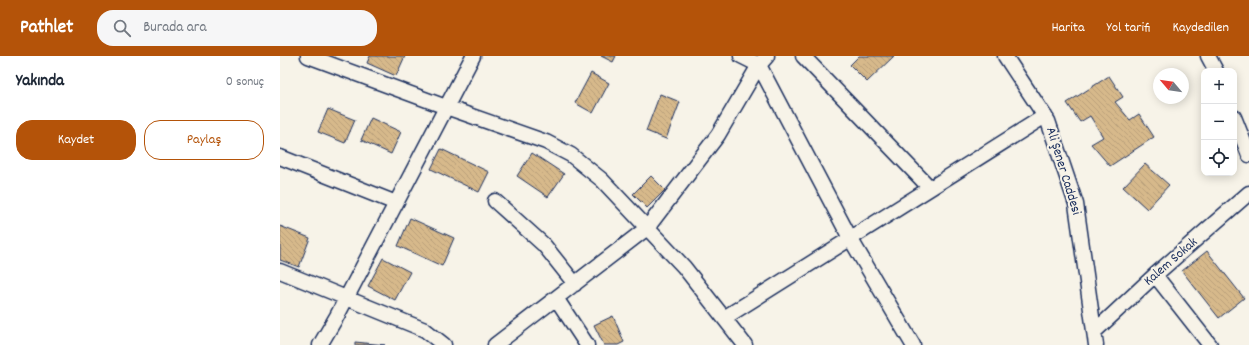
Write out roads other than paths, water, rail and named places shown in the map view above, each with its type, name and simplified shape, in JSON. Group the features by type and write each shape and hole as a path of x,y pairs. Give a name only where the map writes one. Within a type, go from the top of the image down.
{"street":[{"path":"308,56 446,108 546,142 571,155 602,180 684,267 745,345"},
{"path":"320,345 473,56"},
{"path":"741,56 763,60"},
{"path":"803,56 930,188"},
{"name":"Ali Şener Caddesi","path":"1005,56 1048,121 1076,204 1095,338"},
{"path":"1208,56 1214,68"},
{"path":"495,345 647,228 718,135 763,60"},
{"path":"763,60 850,238 913,345"},
{"path":"724,318 1045,116"},
{"path":"1237,125 1249,155"},
{"path":"280,157 396,203"},
{"name":"Kalem Sokak","path":"1095,338 1156,275 1248,198"},
{"path":"495,201 544,245 575,284"},
{"path":"280,272 425,330 444,345"},
{"path":"1156,275 1210,345"},
{"path":"556,298 587,345"}]}
